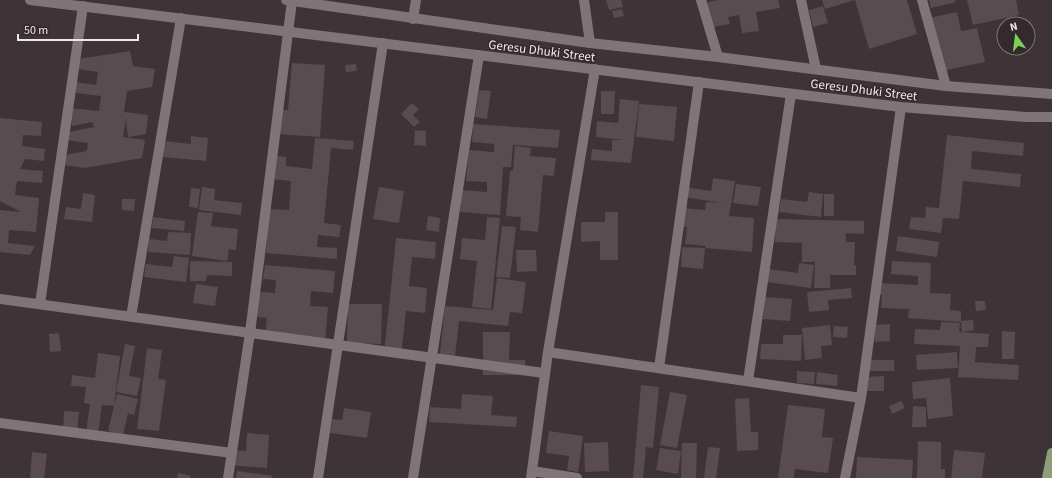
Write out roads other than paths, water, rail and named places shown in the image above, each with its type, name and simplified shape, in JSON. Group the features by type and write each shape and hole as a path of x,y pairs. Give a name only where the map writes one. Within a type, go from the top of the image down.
{"main road":[{"path":"1047,478 1052,453"}],"street":[{"name":"Geresu Dhuki Street","path":"30,0 901,107 1026,117 1052,117"},
{"name":"Geresu Dhuki Street","path":"289,0 413,19 590,43 718,57 946,86 1052,94"},
{"path":"228,478 250,333 289,32 289,0"},
{"path":"413,19 416,0"},
{"path":"584,0 590,43"},
{"path":"701,0 718,57"},
{"path":"802,0 816,69"},
{"path":"922,0 946,86"},
{"path":"40,304 83,6"},
{"path":"130,317 181,18"},
{"path":"318,478 383,44"},
{"path":"413,478 479,55"},
{"path":"577,478 532,475 544,373 595,69"},
{"path":"658,368 699,82"},
{"path":"748,381 791,94"},
{"path":"846,478 861,398 901,107"},
{"path":"0,299 544,373"},
{"path":"548,352 861,398"},
{"path":"0,423 232,453"}]}
